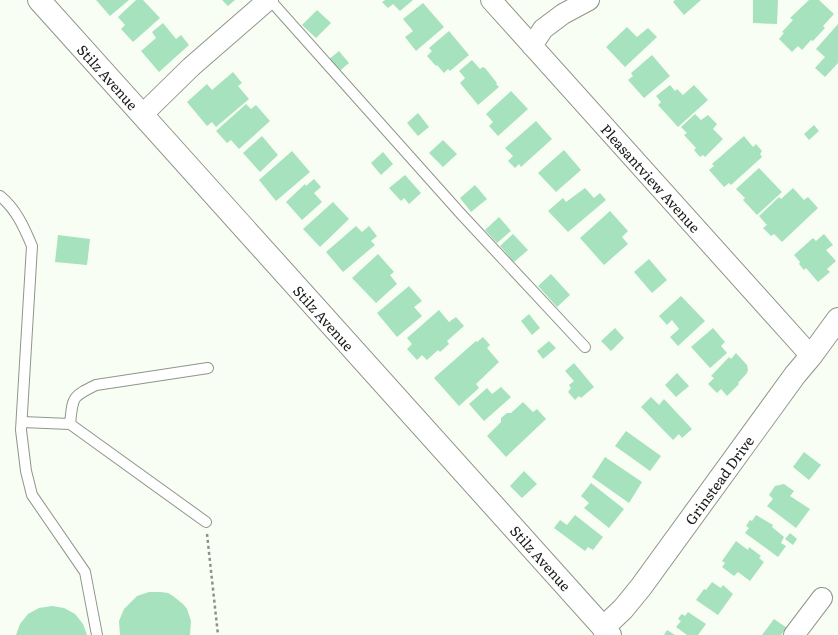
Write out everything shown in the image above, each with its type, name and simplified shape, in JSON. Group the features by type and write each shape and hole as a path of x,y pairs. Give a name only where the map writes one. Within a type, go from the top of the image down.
{"street":[{"name":"Stilz Avenue","path":"39,0 602,633"},
{"name":"Pleasantview Avenue","path":"491,0 811,356"},
{"path":"532,46 543,29 563,14 589,0"},
{"path":"142,115 191,67 266,1"},
{"name":"Grinstead Drive","path":"602,633 641,587 795,375 838,319"},
{"path":"794,635 822,598"}],"lane":[{"path":"266,1 585,347"},
{"path":"0,196 8,203 23,225 32,246 21,430 26,471 32,495 85,572 97,635"},
{"path":"70,424 72,401 80,393 96,385 208,368"},
{"path":"22,422 70,424 206,522"}],"path":[{"path":"206,522 218,635"}],"building":[{"path":"96,0 129,0 110,16"},
{"path":"136,0 143,0 160,18 133,42 121,29 125,25 118,17"},
{"path":"222,0 235,0 228,6"},
{"path":"385,0 413,0 400,11 393,4 388,8 382,2"},
{"path":"675,0 701,0 684,15 673,2"},
{"path":"753,0 778,0 777,24 753,23"},
{"path":"809,0 819,0 834,14 823,26 825,28 813,41 811,40 802,50 798,46 792,52 779,39 784,33 782,32 793,20 790,18"},
{"path":"423,3 444,27 416,51 405,37 413,31 403,19"},
{"path":"317,10 331,23 316,38 302,25"},
{"path":"163,23 176,39 181,35 189,45 159,72 141,51 156,38 152,32"},
{"path":"838,24 838,63 825,77 815,68 825,57 816,49"},
{"path":"627,27 637,37 648,28 657,37 625,67 606,47"},
{"path":"449,31 469,55 450,71 448,69 444,73 427,56 432,51 429,48"},
{"path":"339,51 349,63 337,73 327,61"},
{"path":"652,55 670,76 644,98 628,80 633,76 631,73"},
{"path":"472,60 480,69 483,67 485,68 499,87 478,105 460,83 465,78 459,71"},
{"path":"233,72 242,83 238,86 249,99 216,127 212,122 207,126 187,102 207,84 212,90"},
{"path":"670,85 675,91 677,89 683,95 694,85 708,100 678,127 658,105 661,102 656,96"},
{"path":"511,91 528,109 498,136 489,126 493,122 486,114"},
{"path":"246,104 251,109 256,105 270,121 239,149 231,140 227,143 216,131"},
{"path":"418,113 429,127 418,136 407,123"},
{"path":"695,114 701,120 708,115 717,124 713,129 723,139 705,157 703,155 700,157 694,150 696,148 684,135 687,133 681,127"},
{"path":"536,121 552,139 521,167 519,164 515,168 508,161 513,156 505,148"},
{"path":"814,125 819,131 809,140 804,134"},
{"path":"262,136 278,155 260,172 243,153"},
{"path":"744,136 753,147 756,144 762,151 760,154 762,157 731,185 729,183 724,187 709,170 714,166 712,164"},
{"path":"443,140 457,154 443,167 429,153"},
{"path":"564,150 581,170 556,192 538,173"},
{"path":"292,151 310,172 276,201 259,180"},
{"path":"383,152 393,164 381,175 371,163"},
{"path":"759,168 782,192 757,215 743,200 745,198 736,189"},
{"path":"405,175 421,193 409,204 404,198 401,201 389,188"},
{"path":"314,179 321,187 314,193 322,202 302,220 286,202 305,184 306,186"},
{"path":"475,185 487,199 471,212 460,198"},
{"path":"585,188 594,198 600,193 606,200 568,232 548,211 563,198 566,202"},
{"path":"793,188 804,200 808,197 818,208 782,242 774,234 771,236 763,228 767,225 759,216 779,197 781,199"},
{"path":"333,202 349,219 320,247 303,229"},
{"path":"610,211 628,231 622,237 628,244 604,265 580,238"},
{"path":"499,217 511,231 497,243 485,230"},
{"path":"356,226 362,232 369,226 377,236 371,241 375,245 343,272 326,252"},
{"path":"513,234 528,250 514,262 500,246"},
{"path":"824,234 833,245 826,250 836,261 827,269 830,272 818,282 806,268 804,270 794,255 813,238 816,241"},
{"path":"58,235 90,239 87,265 55,262"},
{"path":"378,254 394,272 390,275 397,284 376,303 352,278"},
{"path":"649,259 667,280 652,293 634,272"},
{"path":"551,274 570,295 557,307 538,286"},
{"path":"409,286 422,301 414,307 422,316 397,337 377,313"},
{"path":"681,296 705,321 678,346 670,337 679,329 672,320 667,325 659,316"},
{"path":"439,310 449,322 456,317 464,326 447,341 449,344 440,352 438,350 427,360 422,355 417,360 407,349 412,344 407,338"},
{"path":"529,314 540,328 532,335 521,321"},
{"path":"615,328 624,338 611,351 601,341"},
{"path":"713,328 725,342 721,346 727,353 710,368 691,347"},
{"path":"483,337 490,345 487,348 499,362 476,384 479,388 459,406 434,378 476,341 477,342"},
{"path":"549,341 556,348 543,359 537,351"},
{"path":"736,353 747,365 747,373 727,396 721,389 717,393 708,384 714,378 711,376 729,357 731,359"},
{"path":"574,363 594,387 581,398 579,396 575,400 568,392 571,388 569,385 574,381 565,371"},
{"path":"677,373 689,386 676,397 665,385"},
{"path":"501,387 511,397 484,421 469,404 487,388 492,394"},
{"path":"651,397 659,405 664,399 692,429 682,438 679,434 673,440 641,407"},
{"path":"523,402 533,412 537,409 546,419 506,457 487,436 501,422 501,418 507,413 511,413"},
{"path":"626,431 661,456 650,471 615,446"},
{"path":"804,452 821,465 809,480 793,467"},
{"path":"605,457 642,482 629,503 592,477"},
{"path":"524,471 537,484 522,498 510,486"},
{"path":"591,483 624,509 609,528 584,508 589,503 581,496"},
{"path":"784,484 794,491 790,496 810,509 796,528 767,506 773,499 769,495 775,486"},
{"path":"575,515 603,537 593,550 588,547 585,551 554,528 560,520 567,525"},
{"path":"756,515 773,525 772,527 784,537 781,543 786,546 778,557 745,533 749,528 746,526"},
{"path":"790,533 797,539 793,545 785,539"},
{"path":"736,541 748,550 749,547 761,556 759,558 764,562 750,581 738,572 734,576 722,567 725,563 722,561"},
{"path":"712,582 721,588 723,585 733,594 718,615 696,600 704,589 706,590"},
{"path":"149,592 168,593 183,604 187,609 191,621 190,635 120,635 119,621 124,609 137,596"},
{"path":"52,606 64,608 75,614 83,624 87,635 16,635 20,624 28,614 39,608"},
{"path":"688,612 706,624 698,635 687,635 676,627 681,621 678,619 680,616 682,614 685,616"},
{"path":"774,619 787,628 781,635 762,635"},
{"path":"667,630 675,635 664,635"}]}
